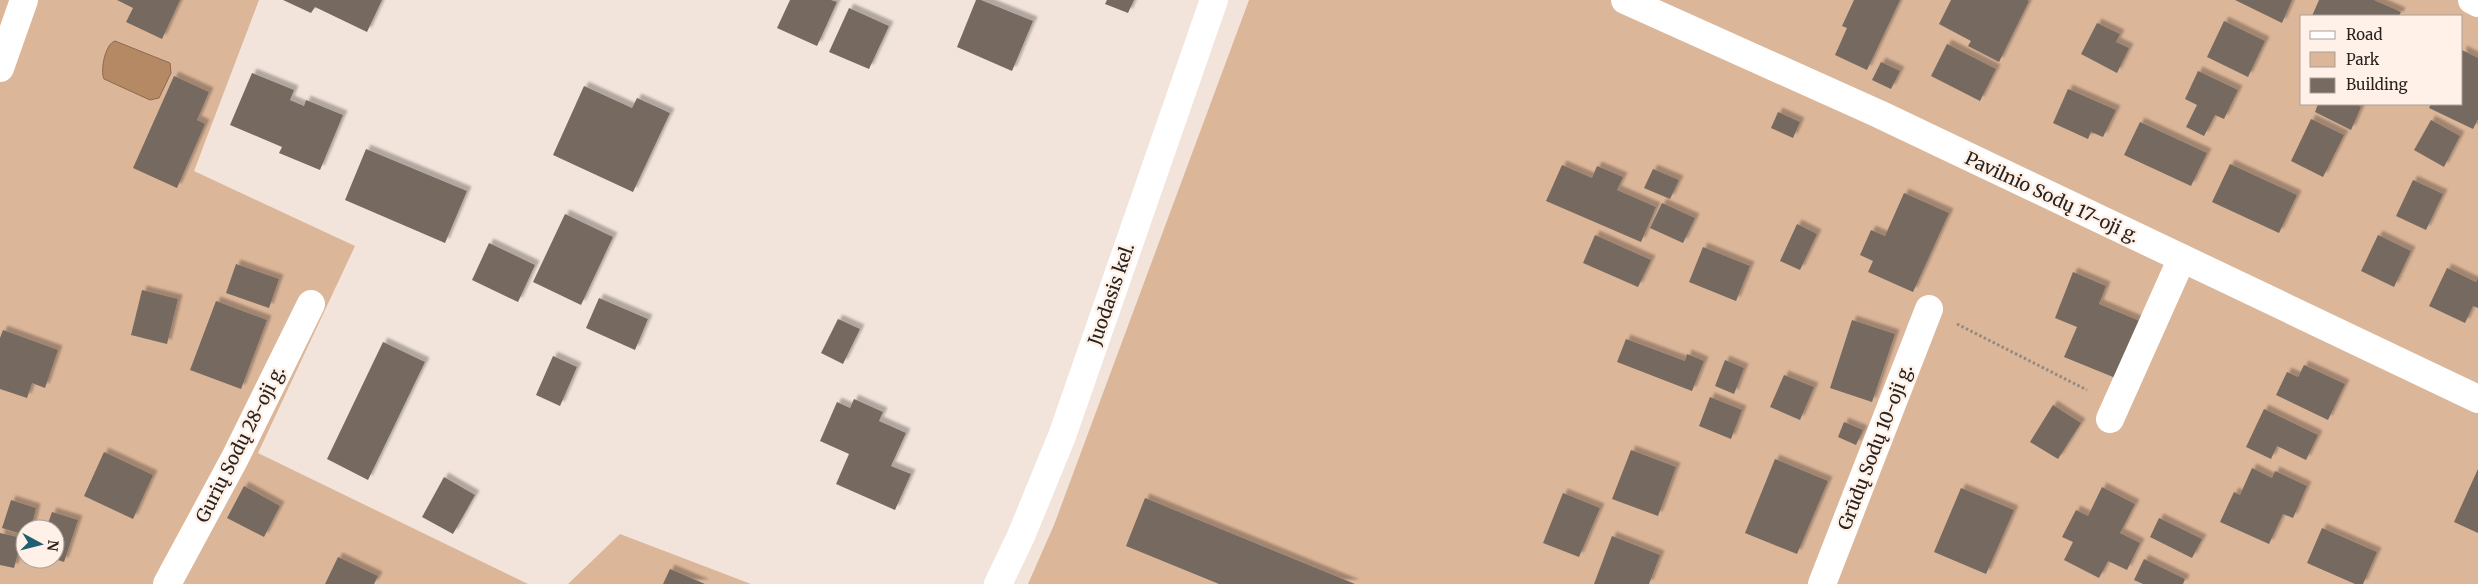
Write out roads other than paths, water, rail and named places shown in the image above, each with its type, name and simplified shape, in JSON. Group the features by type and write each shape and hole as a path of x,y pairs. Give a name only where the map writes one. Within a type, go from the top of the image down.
{"street":[{"path":"0,68 24,0"},
{"name":"Juodasis kel.","path":"998,584 1021,536 1062,436 1214,0"},
{"path":"2472,0 2478,3"},
{"name":"Pavilnio Sodų 17-oji g.","path":"1639,3 1879,114 2478,399"},
{"path":"2113,412 2182,258"},
{"name":"Gurių Sodų 28-oji g.","path":"167,584 235,458 311,304"},
{"name":"Grūdų Sodų 10-oji g.","path":"1822,584 1929,309"}]}
